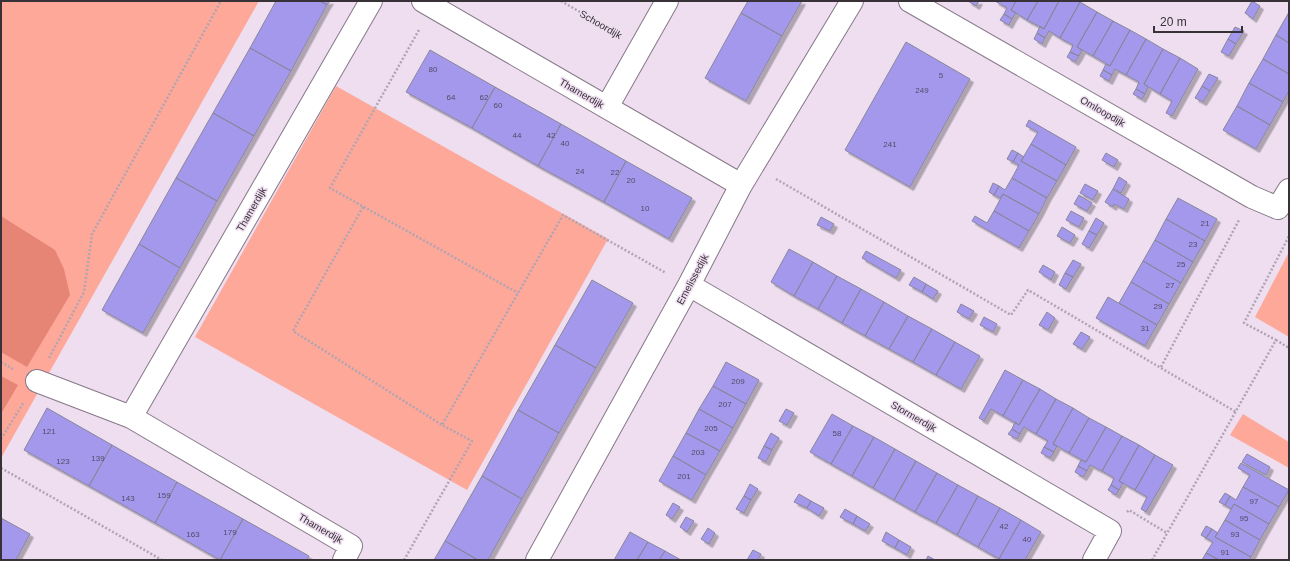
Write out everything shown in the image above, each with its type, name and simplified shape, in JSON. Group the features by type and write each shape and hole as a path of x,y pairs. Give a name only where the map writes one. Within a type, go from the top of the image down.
{"street":[{"name":"Thamerdijk","path":"131,417 371,1"},
{"path":"607,107 667,1"},
{"name":"Emelissedijk","path":"537,560 689,285 741,185 754,166 852,1"},
{"name":"Omloopdijk","path":"910,1 1252,197 1278,208 1289,190"},
{"name":"Thamerdijk","path":"428,4 741,185"},
{"name":"Stormerdijk","path":"689,285 1110,531"},
{"name":"Thamerdijk","path":"37,380 131,417 351,546 344,560"},
{"path":"1094,560 1110,531"}],"path":[{"path":"1,439 37,380 84,292 92,234 221,1"},
{"name":"Schoordijk","path":"561,1 641,47"},
{"path":"428,4 330,188 518,293"},
{"path":"754,166 1011,315 1028,290 1236,412"},
{"path":"1161,367 1252,197"},
{"path":"363,207 293,331 442,425 472,441 404,560"},
{"path":"442,425 563,215 689,285"},
{"path":"1289,236 1244,323 1289,348"},
{"path":"1152,560 1276,340"},
{"path":"1,468 162,560"},
{"path":"1110,531 1129,510 1167,532"}],"shaded area":[{"path":"1,1 259,1 1,458"},
{"path":"336,86 608,239 467,490 195,337"},
{"path":"1,216 55,250 64,269 70,295 27,367 1,352"},
{"path":"1289,252 1289,337 1255,317"},
{"path":"1,376 18,385 1,414"},
{"path":"1243,414 1289,442 1289,468 1230,435"}],"building":[{"path":"276,1 320,1 327,5 291,71 250,48"},
{"path":"320,1 330,1 327,5"},
{"path":"748,1 802,1 782,36 741,13"},
{"path":"968,1 979,1 976,6"},
{"path":"995,1 1016,1 1011,10 1016,13 1012,19 1004,14 1007,8"},
{"path":"1016,1 1038,1 1027,20 1011,10"},
{"path":"1038,1 1059,1 1044,29 1027,20"},
{"path":"1059,1 1080,2 1060,38 1049,31 1045,38 1037,33 1040,26 1044,29"},
{"path":"1252,1 1260,6 1253,19 1245,13"},
{"path":"1080,2 1097,12 1077,47 1082,50 1079,56 1070,52 1073,45 1060,38"},
{"path":"1097,12 1113,21 1093,56 1077,47"},
{"path":"1289,12 1289,43 1276,35"},
{"path":"741,13 782,36 746,101 705,78"},
{"path":"1004,14 1012,19 1009,25 1000,20"},
{"path":"1113,21 1130,30 1110,66 1093,56"},
{"path":"1235,27 1244,31 1236,44 1228,39"},
{"path":"1130,30 1146,39 1126,75 1115,69 1112,75 1103,70 1106,64 1110,66"},
{"path":"1037,33 1045,38 1042,44 1034,39"},
{"path":"1276,35 1289,43 1289,74 1263,59"},
{"path":"1146,39 1163,49 1144,84 1148,87 1145,94 1136,89 1139,82 1126,75"},
{"path":"1228,39 1236,44 1229,56 1221,52"},
{"path":"906,42 970,79 910,187 845,150"},
{"path":"250,48 291,71 254,136 213,113"},
{"path":"1163,49 1180,58 1160,94 1144,84"},
{"path":"430,50 495,87 472,128 406,92"},
{"path":"1070,52 1079,56 1075,62 1067,57"},
{"path":"1180,58 1198,69 1172,116 1166,113 1172,101 1160,94"},
{"path":"1263,59 1289,74 1289,91 1283,102 1249,83"},
{"path":"1103,70 1112,75 1109,81 1100,76"},
{"path":"1209,74 1218,78 1210,91 1202,86"},
{"path":"1249,83 1283,102 1270,125 1237,106"},
{"path":"1202,86 1210,91 1203,102 1195,98"},
{"path":"495,87 561,124 538,166 472,128"},
{"path":"1136,89 1145,94 1142,99 1133,94"},
{"path":"1237,106 1270,125 1256,149 1223,130"},
{"path":"213,113 254,136 217,201 176,178"},
{"path":"1029,120 1076,147 1066,165 1031,144 1038,132 1026,126"},
{"path":"561,124 626,161 604,202 538,166"},
{"path":"1031,144 1066,165 1057,181 1021,161"},
{"path":"1012,150 1018,153 1013,162 1007,159"},
{"path":"1018,153 1024,157 1021,161 1057,181 1047,198 1012,178 1019,165 1013,162"},
{"path":"1106,153 1118,160 1114,167 1102,160"},
{"path":"626,161 692,198 669,239 604,202"},
{"path":"1119,177 1127,182 1121,193 1113,189"},
{"path":"176,178 217,201 180,268 139,244"},
{"path":"1012,178 1047,198 1039,214 1003,194 1000,198 994,195 999,186 1005,190"},
{"path":"993,183 999,186 994,195 989,192"},
{"path":"1085,184 1098,191 1093,200 1080,193"},
{"path":"1113,189 1129,199 1124,209 1114,204 1113,207 1105,202"},
{"path":"1003,194 1039,214 1029,231 994,211"},
{"path":"1079,195 1092,203 1087,211 1074,204"},
{"path":"1178,198 1217,219 1205,241 1166,219"},
{"path":"994,211 1029,231 1019,248 972,221 975,216 987,223"},
{"path":"1071,211 1084,218 1079,227 1066,220"},
{"path":"821,217 834,224 830,231 817,225"},
{"path":"1096,218 1104,223 1097,235 1089,231"},
{"path":"1166,219 1205,241 1193,262 1155,240"},
{"path":"1062,227 1075,235 1070,243 1057,236"},
{"path":"1089,231 1097,235 1089,248 1082,244"},
{"path":"1155,240 1193,262 1181,283 1143,261"},
{"path":"139,244 180,268 143,333 102,310"},
{"path":"789,249 813,262 794,296 771,282"},
{"path":"866,251 901,270 896,278 862,258"},
{"path":"1073,260 1081,264 1073,277 1065,273"},
{"path":"1143,261 1181,283 1169,304 1131,282"},
{"path":"813,262 837,276 818,309 794,296"},
{"path":"1043,265 1055,272 1051,280 1039,272"},
{"path":"1065,273 1073,277 1066,289 1059,285"},
{"path":"837,276 861,289 842,323 818,309"},
{"path":"914,277 926,284 922,292 909,285"},
{"path":"592,280 633,303 596,368 555,345"},
{"path":"1131,282 1169,304 1157,325 1119,303"},
{"path":"926,284 938,291 933,299 922,292"},
{"path":"861,289 884,302 865,336 842,323"},
{"path":"1108,297 1157,325 1145,346 1096,318"},
{"path":"884,302 908,316 889,349 865,336"},
{"path":"961,304 974,311 969,319 957,312"},
{"path":"1047,312 1055,318 1048,330 1039,325"},
{"path":"908,316 932,329 913,362 889,349"},
{"path":"984,317 997,324 993,332 980,325"},
{"path":"932,329 955,342 936,375 913,362"},
{"path":"1081,332 1090,337 1082,349 1073,344"},
{"path":"955,342 980,356 961,389 936,375"},
{"path":"555,345 596,368 559,433 518,410"},
{"path":"726,362 759,380 746,404 713,386"},
{"path":"1005,370 1023,380 1003,416 991,409 984,421 979,418"},
{"path":"1023,380 1040,389 1019,425 1003,416"},
{"path":"713,386 746,404 733,428 699,409"},
{"path":"1040,389 1056,399 1036,434 1024,427 1020,434 1012,429 1015,422 1019,425"},
{"path":"1056,399 1073,408 1053,444 1057,446 1054,452 1044,447 1048,441 1036,434"},
{"path":"47,408 112,445 89,486 24,450"},
{"path":"1073,408 1089,418 1069,453 1053,444"},
{"path":"699,409 733,428 720,451 686,433"},
{"path":"786,409 794,413 787,425 779,421"},
{"path":"518,410 559,433 522,499 482,476"},
{"path":"832,414 853,426 831,464 810,452"},
{"path":"1089,418 1106,427 1086,462 1069,453"},
{"path":"853,426 874,437 852,476 831,464"},
{"path":"1106,427 1122,436 1102,471 1090,465 1087,471 1078,466 1081,460 1086,462"},
{"path":"1012,429 1020,434 1017,439 1008,434"},
{"path":"686,433 720,451 706,475 673,456"},
{"path":"771,433 779,438 772,450 764,446"},
{"path":"1122,436 1139,445 1119,481 1123,483 1119,490 1111,485 1114,478 1102,471"},
{"path":"874,437 895,449 873,488 852,476"},
{"path":"112,445 177,482 155,523 89,486"},
{"path":"1139,445 1155,455 1135,490 1119,481"},
{"path":"764,446 772,450 766,462 758,458"},
{"path":"1044,447 1054,452 1050,458 1041,453"},
{"path":"895,449 916,461 894,500 873,488"},
{"path":"1247,454 1270,467 1266,475 1242,462"},
{"path":"1155,455 1173,465 1146,512 1141,509 1147,497 1135,490"},
{"path":"673,456 706,475 692,500 659,481"},
{"path":"916,461 937,473 915,512 894,500"},
{"path":"1241,463 1289,490 1279,507 1243,487 1250,475 1238,468"},
{"path":"1078,466 1087,471 1083,477 1075,472"},
{"path":"937,473 958,485 936,523 915,512"},
{"path":"482,476 522,499 488,560 478,560 445,541"},
{"path":"177,482 243,519 220,560 155,523"},
{"path":"750,484 758,489 751,500 744,496"},
{"path":"958,485 978,496 957,535 936,523"},
{"path":"1111,485 1119,490 1116,495 1108,490"},
{"path":"1243,487 1279,507 1269,524 1234,504 1231,509 1225,505 1230,496 1236,500"},
{"path":"1225,493 1230,496 1225,505 1219,502"},
{"path":"799,494 811,501 807,508 794,502"},
{"path":"744,496 751,500 744,513 736,509"},
{"path":"978,496 1000,508 978,547 957,535"},
{"path":"811,501 824,508 819,516 807,508"},
{"path":"673,503 680,507 672,519 666,515"},
{"path":"1234,504 1269,524 1260,540 1225,520"},
{"path":"1000,508 1021,520 999,559 978,547"},
{"path":"845,509 857,516 853,524 840,517"},
{"path":"857,516 870,524 865,531 853,524"},
{"path":"686,517 694,521 687,532 680,527"},
{"path":"1,518 30,534 16,560 1,560"},
{"path":"243,519 309,556 307,560 220,560"},
{"path":"1021,520 1041,532 1025,560 999,559"},
{"path":"1225,520 1260,540 1251,557 1215,537"},
{"path":"1206,526 1212,529 1206,538 1201,535"},
{"path":"708,528 715,533 709,544 701,539"},
{"path":"1212,529 1218,533 1215,537 1251,557 1249,560 1219,560 1206,553 1213,542 1206,538"},
{"path":"630,532 648,542 637,560 614,560"},
{"path":"886,532 899,540 895,548 882,541"},
{"path":"899,540 911,547 907,555 895,548"},
{"path":"445,541 478,560 434,560"},
{"path":"648,542 665,551 659,560 637,560"},
{"path":"753,550 761,554 758,560 747,560"},
{"path":"665,551 681,560 659,560"},
{"path":"1206,553 1219,560 1202,560"},
{"path":"928,556 935,560 926,560"}]}
